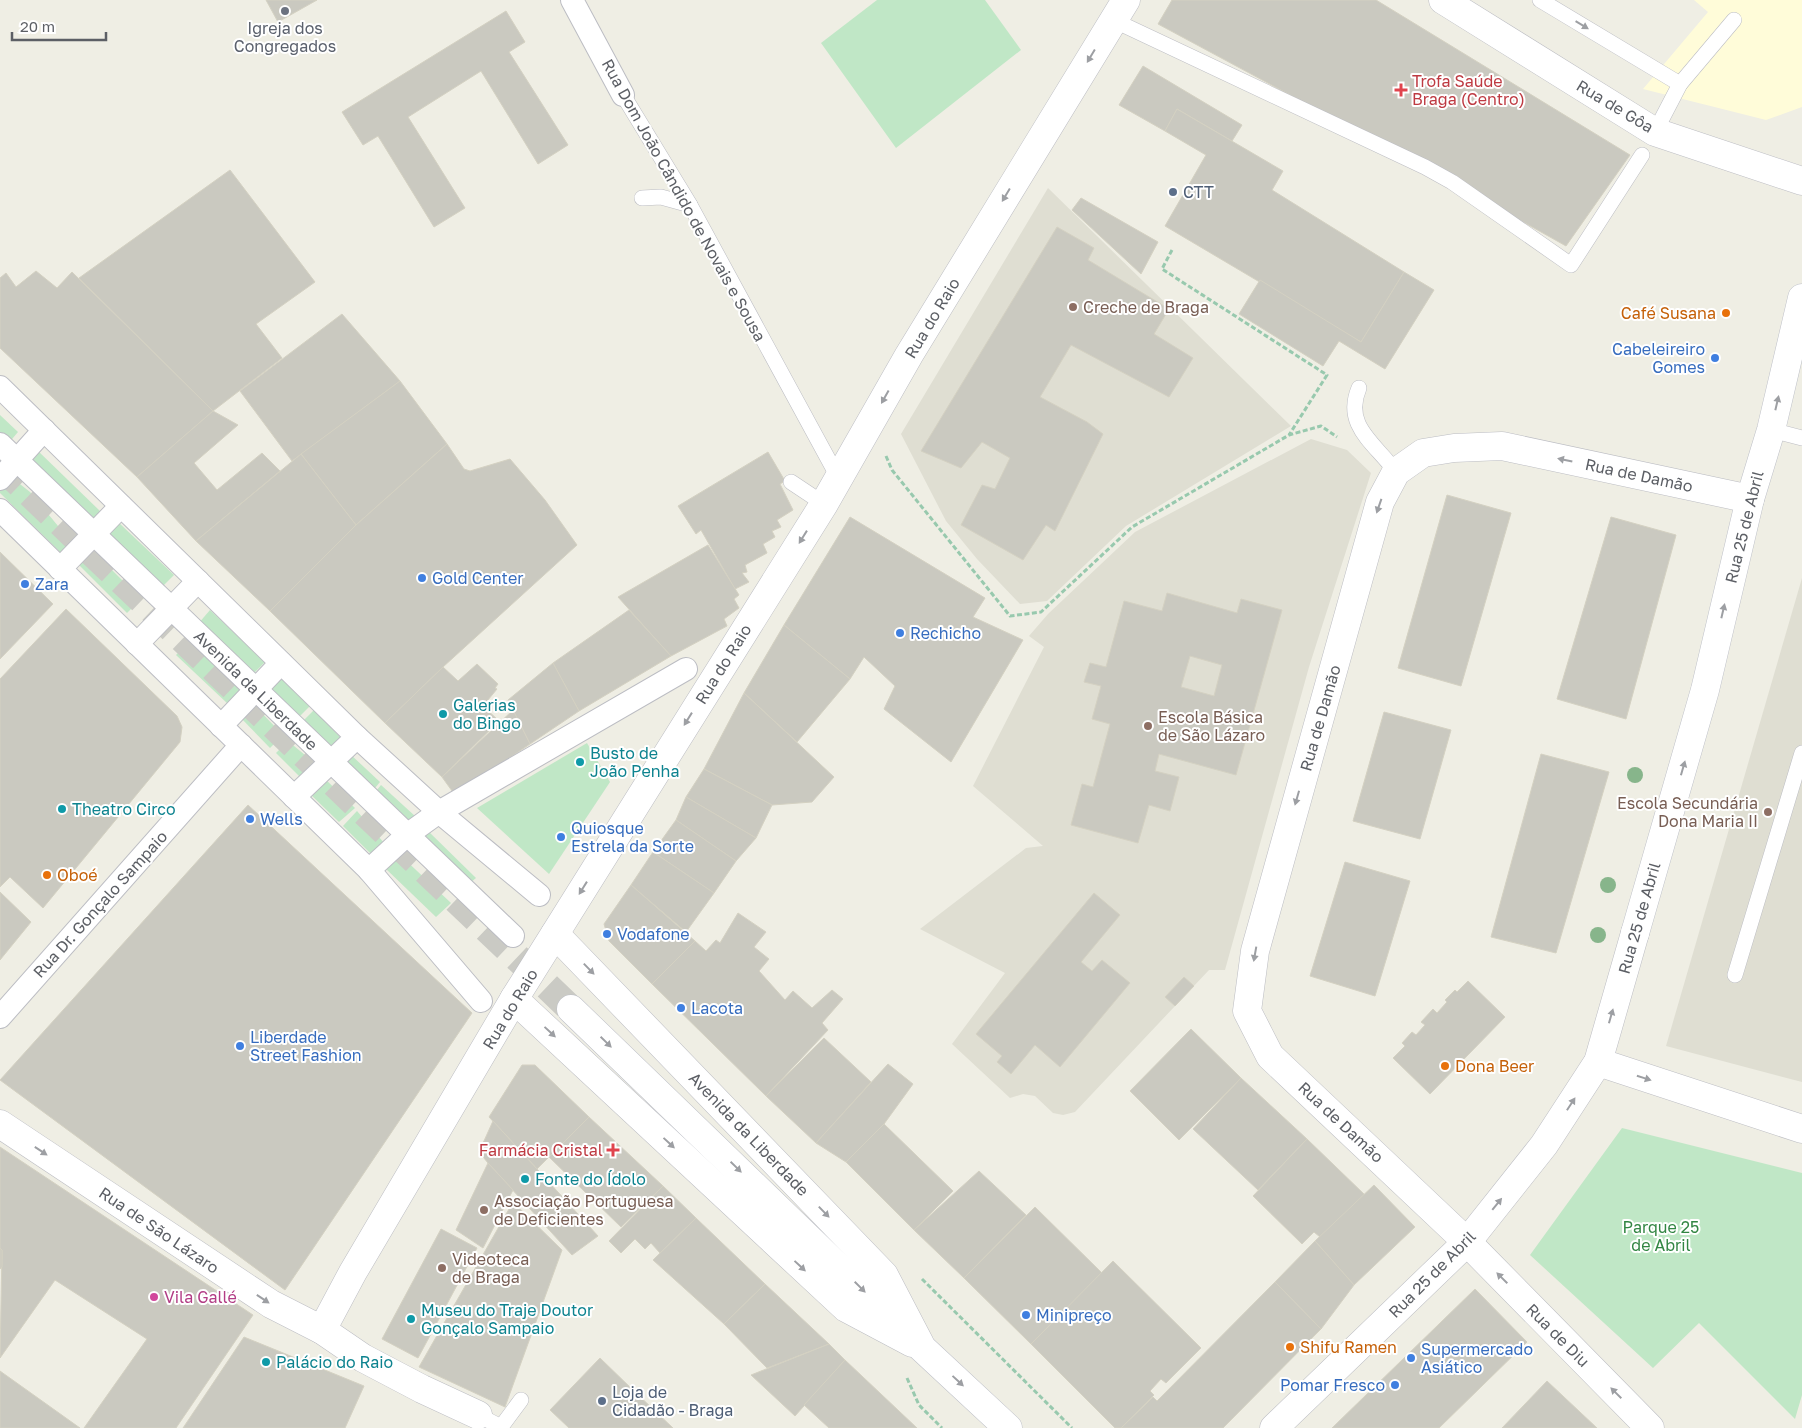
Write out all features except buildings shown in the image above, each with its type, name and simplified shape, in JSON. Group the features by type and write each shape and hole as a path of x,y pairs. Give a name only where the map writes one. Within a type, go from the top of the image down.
{"street":[{"name":"Rua Dom João Cândido de Novais e Sousa","path":"572,0 623,95"},
{"name":"Rua de Gôa","path":"1443,0 1649,143 1802,181"},
{"name":"Rua do Raio","path":"322,1330 353,1272 514,999 824,504 909,355 1119,10"},
{"name":"Rua 25 de Abril","path":"1274,1428 1467,1242 1544,1145 1598,1062 1705,690 1750,498 1771,430 1802,298"},
{"path":"0,387 357,737 439,812 539,895"},
{"path":"0,479 44,430"},
{"name":"Avenida da Liberdade","path":"0,444 513,936"},
{"name":"Rua de Damão","path":"1467,1242 1270,1056 1247,1011 1255,951 1380,502 1396,472 1423,453 1454,448 1502,446 1750,498"},
{"path":"60,569 122,506"},
{"path":"0,510 369,870 481,1001"},
{"path":"137,644 198,581"},
{"path":"221,726 282,663"},
{"path":"369,870 406,835 439,812 686,669"},
{"path":"294,797 357,737"},
{"name":"Rua Dr. Gonçalo Sampaio","path":"0,1017 241,746"},
{"name":"Avenida da Liberdade","path":"556,934 884,1275 922,1348"},
{"name":"Avenida da Liberdade","path":"514,999 846,1308 922,1348"},
{"name":"Avenida da Liberdade","path":"571,1009 922,1348 1008,1428"},
{"path":"1598,1062 1802,1129"},
{"name":"Rua de São Lázaro","path":"0,1124 271,1304 322,1330 363,1358 422,1390 478,1415"},
{"name":"Rua de Diu","path":"1467,1242 1650,1428"}],"lane":[{"path":"1540,0 1680,84"},
{"path":"1119,10 1452,182 1571,265 1649,143 1680,84 1734,20"},
{"name":"Rua Dom João Cândido de Novais e Sousa","path":"623,95 690,205 839,479"},
{"path":"642,198 661,197 690,205"},
{"path":"1359,388 1353,402 1355,419 1396,472"},
{"path":"1771,430 1802,438"},
{"path":"791,482 824,504"},
{"path":"1735,975 1802,753"},
{"path":"478,1415 501,1427 521,1400"}],"path":[{"path":"1172,250 1162,269 1328,374 1289,435"},
{"path":"885,455 892,470 1010,616 1041,612 1132,527 1289,435 1321,426 1342,441"}],"shaded area":[{"path":"1694,0 1802,0 1802,107 1766,120 1643,89 1708,12"},
{"name":"Creche de Braga","path":"1048,188 1291,426 1126,526 1047,601 1020,604 977,559 946,521 901,434"},
{"name":"Escola Básica de São Lázaro","path":"1311,439 1347,450 1371,473 1309,667 1225,970 1209,970 1075,1112 1063,1115 1053,1113 1035,1096 1023,1094 1010,1098 952,1044 1005,973 920,929 1026,848 1043,846 973,786 1044,647 1029,636 1048,614 1135,532"},
{"name":"Escola Secundária Dona Maria II","path":"1802,578 1802,1082 1666,1046"}],"green space":[{"path":"877,0 985,0 1021,50 896,148 821,43"},
{"path":"0,415 18,432 7,445 0,438"},
{"path":"37,450 101,512 90,525 26,462"},
{"path":"11,477 30,492 72,543 62,554 0,493 0,488"},
{"path":"118,522 174,575 162,587 107,534"},
{"path":"90,548 141,599 127,613 76,562"},
{"path":"210,610 265,662 252,675 198,624"},
{"path":"190,641 242,690 228,704 176,655"},
{"path":"279,675 311,705 299,717 267,687"},
{"path":"251,702 283,735 270,748 238,715"},
{"path":"314,710 342,739 328,754 302,722"},
{"path":"288,741 317,765 303,780 276,753"},
{"path":"587,743 610,782 549,874 477,808"},
{"path":"350,754 380,782 370,794 337,768"},
{"path":"323,777 355,808 339,822 307,791"},
{"path":"381,785 416,817 402,828 372,796"},
{"path":"357,811 384,843 372,855 343,826"},
{"path":"426,829 476,878 465,887 413,839"},
{"path":"399,854 451,903 436,917 385,868"},
{"name":"Parque 25 de Abril","path":"1622,1128 1802,1173 1802,1395 1795,1419 1699,1323 1653,1368 1530,1255"}],"tunnel":[{"path":"0,465 571,1009"}],"place":[{"name":"Igreja dos Congregados","path":"285,11"},
{"name":"Trofa Saúde Braga (Centro)","path":"1401,90"},
{"name":"CTT","path":"1173,192"},
{"name":"Creche de Braga","path":"1073,307"},
{"name":"Café Susana","path":"1726,313"},
{"name":"Cabeleireiro Gomes","path":"1715,358"},
{"name":"Gold Center","path":"422,578"},
{"name":"Zara","path":"25,584"},
{"name":"Rechicho","path":"900,633"},
{"name":"Galerias do Bingo","path":"443,714"},
{"name":"Escola Básica de São Lázaro","path":"1148,726"},
{"name":"Busto de João Penha","path":"580,762"},
{"name":"Theatro Circo","path":"62,809"},
{"name":"Escola Secundária Dona Maria II","path":"1768,812"},
{"name":"Wells","path":"250,819"},
{"name":"Quiosque Estrela da Sorte","path":"561,837"},
{"name":"Oboé","path":"47,875"},
{"name":"Vodafone","path":"607,934"},
{"name":"Lacota","path":"681,1008"},
{"name":"Liberdade Street Fashion","path":"240,1046"},
{"name":"Dona Beer","path":"1445,1066"},
{"name":"Farmácia Cristal","path":"613,1150"},
{"name":"Fonte do Ídolo","path":"525,1179"},
{"name":"Associação Portuguesa de Deficientes","path":"484,1210"},
{"name":"Videoteca de Braga","path":"442,1268"},
{"name":"Vila Gallé","path":"154,1297"},
{"name":"Minipreço","path":"1026,1315"},
{"name":"Museu do Traje Doutor Gonçalo Sampaio","path":"411,1319"},
{"name":"Shifu Ramen","path":"1290,1347"},
{"name":"Supermercado Asiático","path":"1411,1358"},
{"name":"Palácio do Raio","path":"266,1362"},
{"name":"Pomar Fresco","path":"1395,1385"},
{"name":"Loja de Cidadão - Braga","path":"602,1401"}]}
